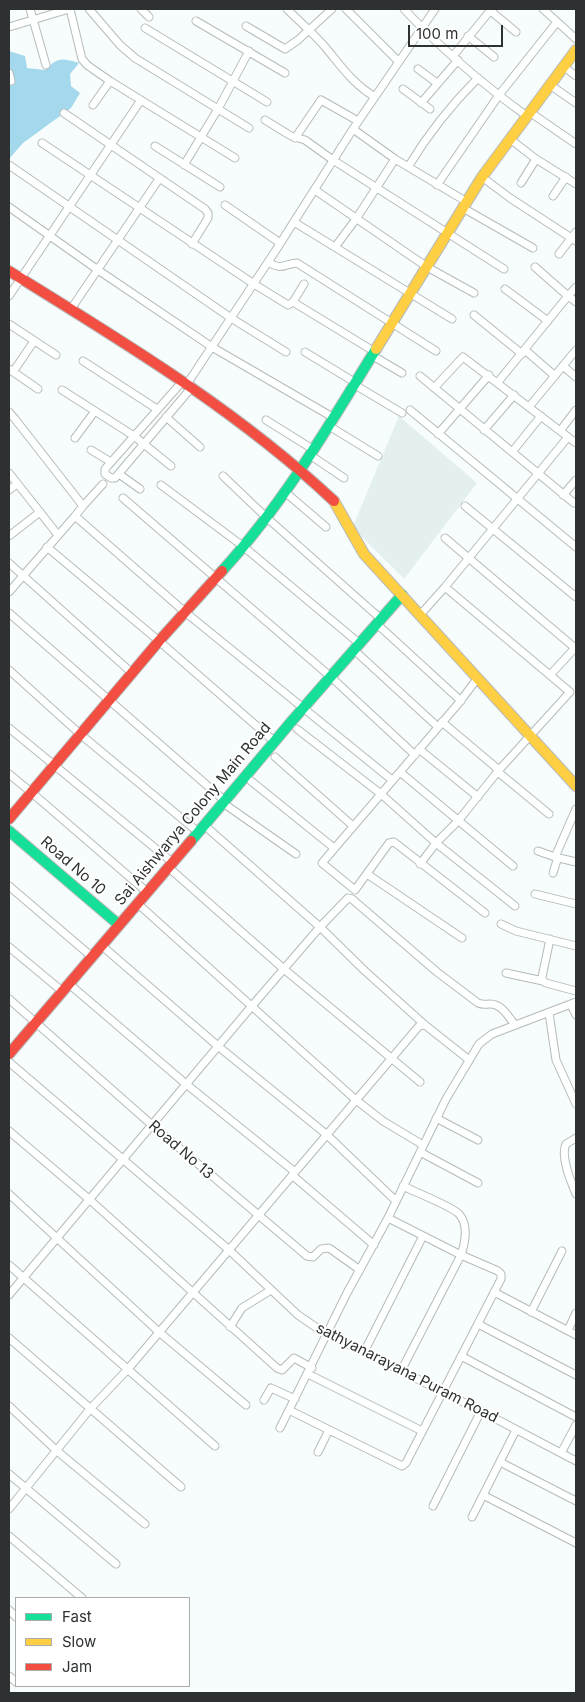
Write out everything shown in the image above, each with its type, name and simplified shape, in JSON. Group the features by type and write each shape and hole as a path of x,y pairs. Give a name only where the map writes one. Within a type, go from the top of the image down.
{"street":[{"path":"30,9 46,65"},
{"path":"9,27 70,9 82,59 87,65 235,158"},
{"path":"89,9 131,54 249,128"},
{"path":"141,9 149,17"},
{"path":"287,9 309,30 351,79 374,97"},
{"path":"246,26 285,49 294,44 332,9"},
{"path":"346,9 398,62"},
{"path":"404,9 422,29 499,95 576,144"},
{"path":"187,384 174,391 105,469 105,474 113,479 119,474 183,398 187,384 254,284 358,121 435,9"},
{"path":"543,9 576,39"},
{"path":"421,103 455,58 468,36 487,13 492,12 516,32"},
{"path":"196,21 285,73"},
{"path":"437,184 499,95 557,22"},
{"path":"145,28 267,102"},
{"path":"468,36 494,57"},
{"path":"9,819 159,641 244,547 285,492 332,422 482,177 530,115 576,50"},
{"path":"184,164 218,109 249,51"},
{"path":"564,67 576,76"},
{"path":"418,68 437,83"},
{"path":"9,73 11,81"},
{"path":"408,167 418,150 454,102 478,78"},
{"path":"93,105 110,81"},
{"path":"550,85 576,103"},
{"path":"403,89 430,109"},
{"path":"9,296 141,100"},
{"path":"295,138 321,100 358,121"},
{"path":"64,113 205,209 208,213 208,218 192,244"},
{"path":"265,120 295,138 305,140 376,188 504,269"},
{"path":"353,129 394,159 437,184 465,205 532,248"},
{"path":"510,139 536,159 576,184"},
{"path":"42,143 192,244 288,305 293,302 304,284"},
{"path":"155,146 220,187"},
{"path":"335,247 356,219 394,159"},
{"path":"521,183 536,159"},
{"path":"9,165 231,318 286,352"},
{"path":"482,177 510,198 575,237 559,254"},
{"path":"553,196 566,177"},
{"path":"71,309 159,179"},
{"path":"315,190 427,267 474,292"},
{"path":"225,205 280,243"},
{"path":"9,208 212,347 332,422 378,456"},
{"path":"294,222 452,319"},
{"path":"268,262 282,268 297,263 436,351"},
{"path":"535,267 576,302"},
{"path":"9,271 187,384 301,470 335,502 364,554 477,679 576,784"},
{"path":"498,382 576,286"},
{"path":"505,289 548,321"},
{"path":"293,302 402,373"},
{"path":"474,314 555,376"},
{"path":"9,324 56,355"},
{"path":"34,341 11,371 38,389"},
{"path":"529,407 576,350"},
{"path":"304,352 402,413"},
{"path":"434,388 463,357 576,443"},
{"path":"83,361 158,409"},
{"path":"563,366 576,377"},
{"path":"438,434 489,375"},
{"path":"420,376 574,503"},
{"path":"62,390 134,436 171,466"},
{"path":"174,391 183,398"},
{"path":"484,430 514,395"},
{"path":"410,410 576,547"},
{"path":"560,431 576,410"},
{"path":"75,438 95,411"},
{"path":"9,412 83,506"},
{"path":"512,452 541,416"},
{"path":"166,417 200,446"},
{"path":"266,420 344,478"},
{"path":"420,615 568,437"},
{"path":"91,450 111,462"},
{"path":"9,473 58,535"},
{"path":"119,474 140,489"},
{"path":"223,476 379,621 460,701"},
{"path":"563,494 576,480"},
{"path":"9,490 17,484"},
{"path":"9,592 103,484"},
{"path":"161,485 244,547 357,647 440,724 549,814"},
{"path":"285,492 326,527"},
{"path":"123,498 417,752 478,797"},
{"path":"465,506 576,597"},
{"path":"9,536 40,512"},
{"path":"75,516 185,612 392,780"},
{"path":"445,538 575,648 550,675"},
{"path":"47,547 159,641 274,742"},
{"path":"9,563 132,673"},
{"path":"420,864 436,843 458,821 499,771 570,692 444,587"},
{"name":"Sai Aishwarya Colony Main Road","path":"9,1054 118,924 402,595"},
{"path":"9,614 224,802 296,854"},
{"path":"9,670 80,734 201,828 320,927 424,1024 468,1059"},
{"path":"477,679 322,863 355,890 391,842 485,913"},
{"path":"9,728 170,865 285,970 420,1082"},
{"path":"297,729 381,794 436,843 515,906"},
{"path":"275,757 353,826"},
{"path":"400,772 513,866"},
{"path":"9,774 147,892"},
{"path":"251,781 334,848"},
{"path":"553,874 556,857 576,809"},
{"name":"Road No 10","path":"9,831 118,924"},
{"path":"538,851 576,862"},
{"path":"367,874 462,938"},
{"path":"9,886 91,956"},
{"path":"535,894 576,904"},
{"path":"9,1295 251,1007 285,970 320,927 346,900 352,899 437,972 478,1003 498,1005 514,1025"},
{"path":"137,904 356,1100 422,1149 478,1183"},
{"path":"501,924 516,931 576,946"},
{"path":"543,981 542,977 550,939"},
{"path":"101,945 219,1047 326,1134 396,1200"},
{"path":"9,947 65,987 186,1084 374,1245"},
{"path":"506,973 576,991"},
{"name":"Road No 13","path":"9,999 152,1125 310,1258 321,1249 329,1248 360,1270"},
{"path":"280,1428 388,1218 436,1118 478,1044 492,1034 574,1003 576,1015"},
{"path":"549,1013 556,1060 576,1104"},
{"path":"9,1508 90,1409 159,1332 419,1026 424,1024"},
{"name":"sathyanarayana Puram Road","path":"9,1062 228,1249 298,1315 320,1330 482,1411 576,1461"},
{"path":"436,1118 478,1140"},
{"path":"9,1131 90,1200 280,1370 294,1358 310,1371 422,1431"},
{"path":"576,1138 566,1144 564,1151 569,1177 576,1194"},
{"path":"401,1371 461,1255 466,1233 460,1214 404,1186"},
{"path":"9,1194 159,1332 246,1406"},
{"path":"289,1410 402,1466 406,1463 478,1324 501,1279 501,1274 388,1218"},
{"path":"364,1352 423,1236"},
{"path":"531,1312 562,1251"},
{"path":"9,1265 215,1446"},
{"path":"230,1327 242,1308 271,1290"},
{"path":"494,1292 576,1335"},
{"path":"568,1330 576,1313"},
{"path":"478,1324 576,1376"},
{"path":"9,1338 181,1487"},
{"path":"461,1356 576,1417"},
{"path":"264,1400 272,1388 295,1399"},
{"path":"9,1406 57,1451 145,1524"},
{"path":"433,1506 482,1411"},
{"path":"561,1454 576,1425"},
{"path":"318,1452 329,1430"},
{"path":"472,1517 516,1430"},
{"path":"500,1462 576,1501"},
{"path":"9,1474 116,1564"},
{"path":"483,1495 576,1543"},
{"path":"9,1536 81,1597"}],"shaded area":[{"path":"399,416 477,483 404,579 353,526"}],"water":[{"path":"9,51 25,56 27,68 45,70 60,60 79,63 70,74 71,86 80,93 71,108 23,143 9,159"}],"traffic: fast":[{"path":"222,571 285,492 376,349"},
{"path":"191,841 291,722 402,595"},
{"path":"9,831 118,924"}],"traffic: slow":[{"path":"376,349 482,177 576,50"},
{"path":"334,501 364,554 576,786"}],"traffic: jam":[{"path":"9,271 178,378 258,437 334,501"},
{"path":"9,819 159,641 222,571"},
{"path":"9,1054 191,841"}]}
